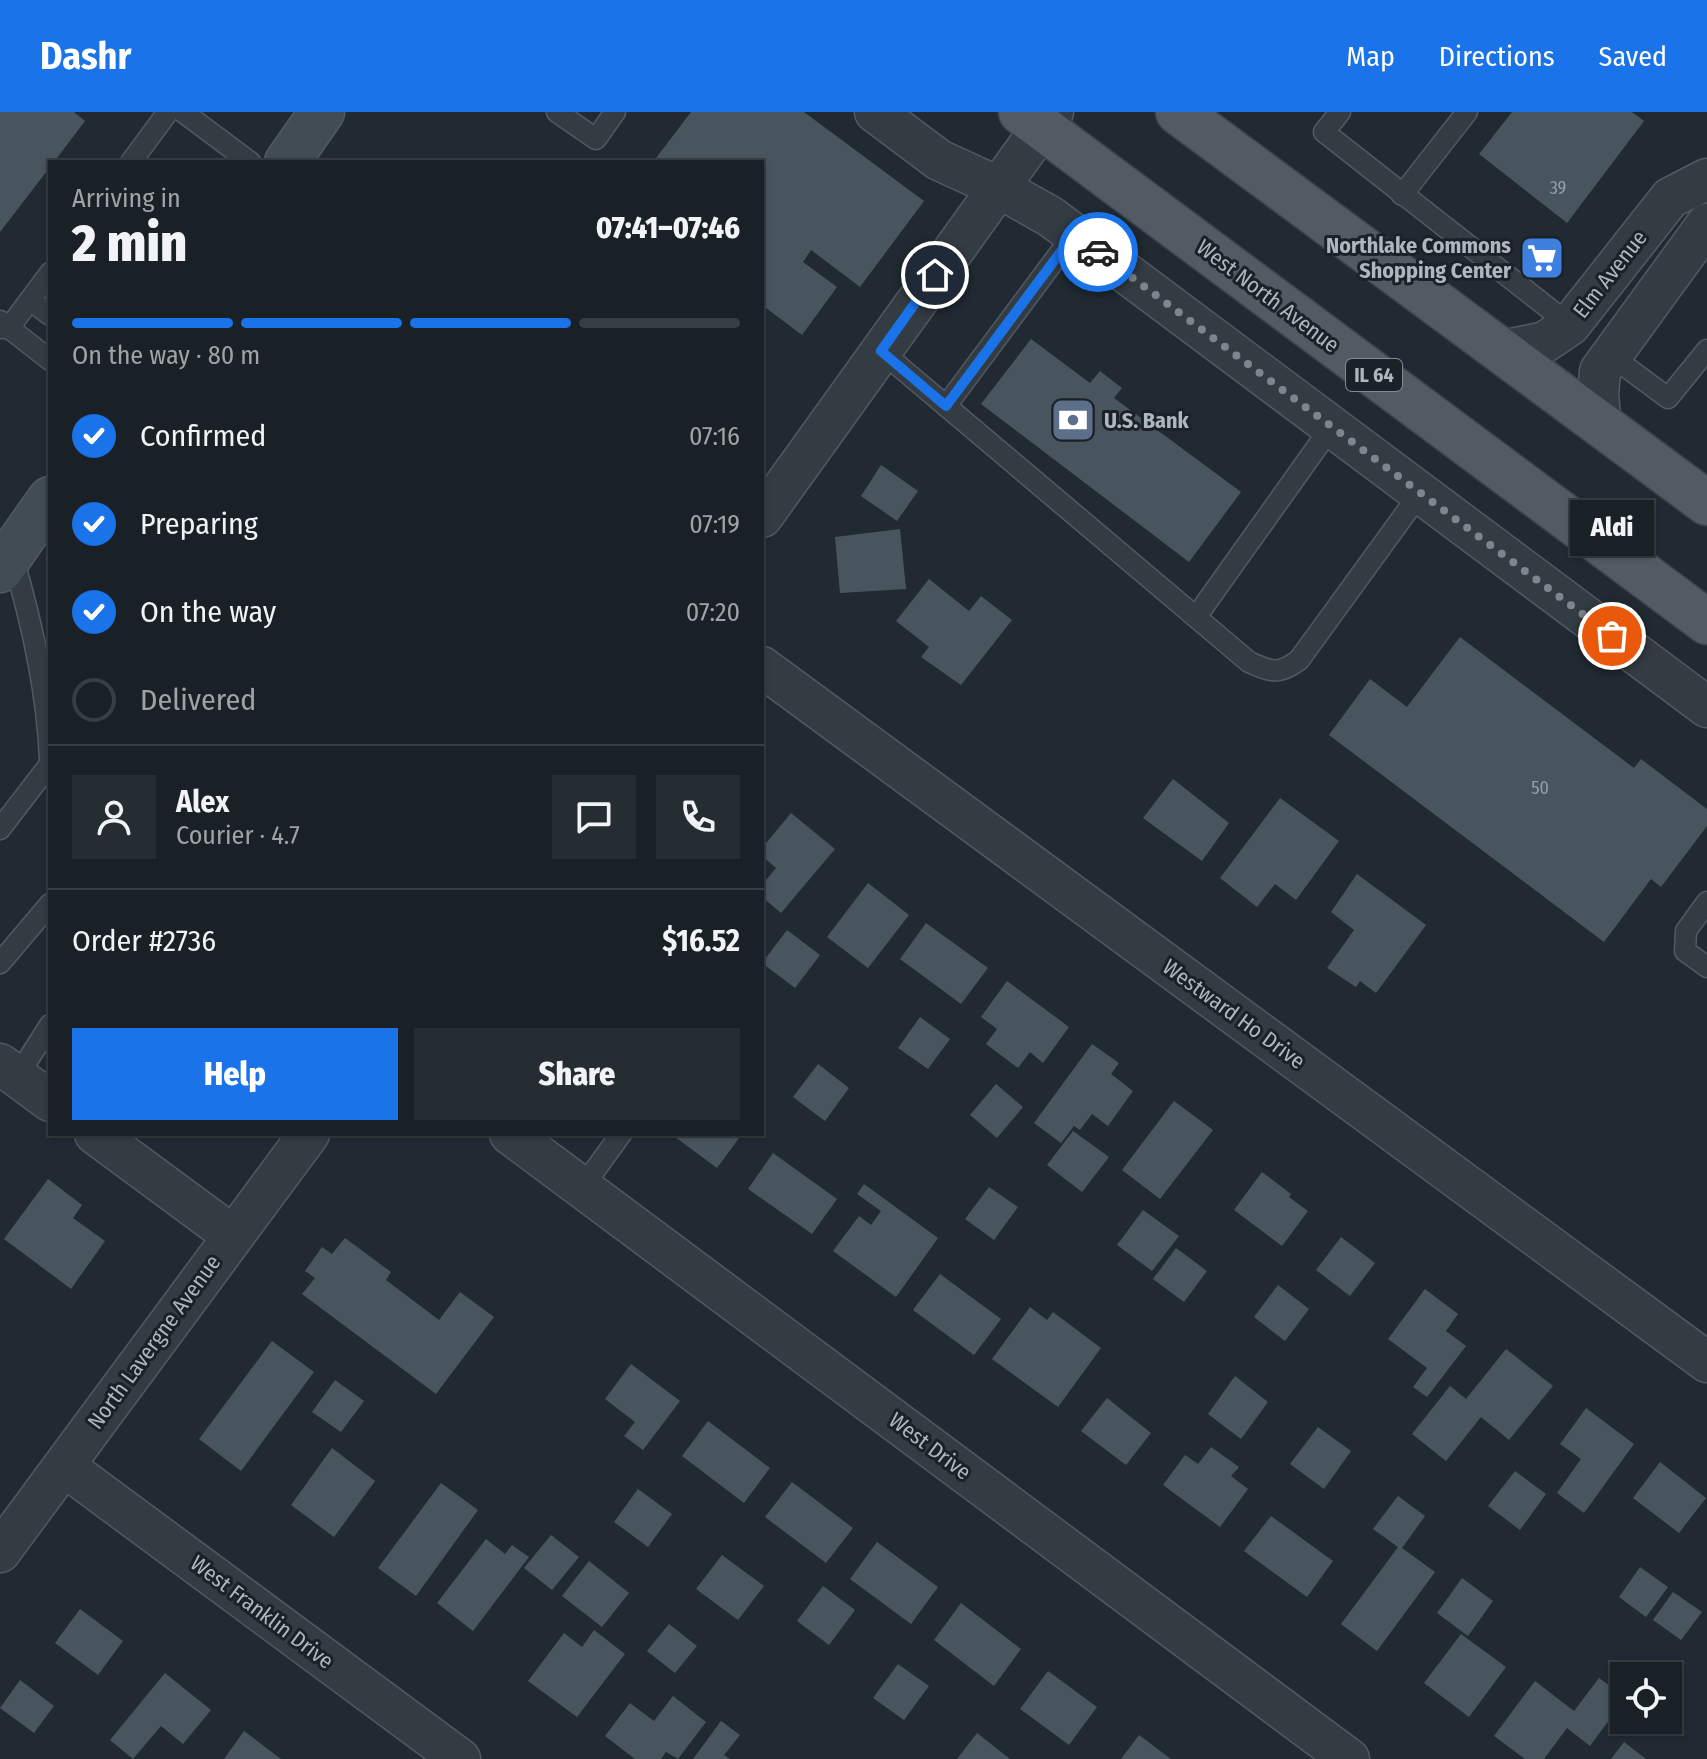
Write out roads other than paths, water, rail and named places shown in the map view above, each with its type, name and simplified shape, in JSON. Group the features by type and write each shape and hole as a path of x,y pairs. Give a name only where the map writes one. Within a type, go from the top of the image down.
{"main road":[{"path":"288,160 322,112"},
{"path":"1178,112 1707,503"},
{"name":"West North Avenue","path":"1039,117 1707,622"},
{"path":"6,562 48,502"}],"street":[{"path":"875,112 939,160 998,187 1051,217 1707,707"},
{"path":"764,514 998,187 1039,117"},
{"name":"Elm Avenue","path":"1502,351 1545,342 1570,325 1670,198 1707,179"},
{"path":"1601,425 1598,395 1600,371 1707,224"},
{"path":"1570,325 1610,355"},
{"name":"Westward Ho Drive","path":"764,668 1707,1362"},
{"path":"8,1071 48,1100"},
{"path":"98,1136 232,1235"},
{"name":"North Lavergne Avenue","path":"0,1552 307,1136"},
{"name":"West Drive","path":"513,1136 1349,1759"},
{"name":"West Franklin Drive","path":"64,1466 460,1759"}],"lane":[{"path":"132,160 168,112"},
{"path":"183,112 247,160"},
{"path":"557,112 596,139 615,112"},
{"path":"1340,112 1324,132 1570,325"},
{"path":"1402,195 1467,112"},
{"path":"946,406 1074,234"},
{"path":"48,276 30,300 3,326 48,359"},
{"path":"30,300 48,314"},
{"path":"1610,355 1668,398 1707,350"},
{"path":"881,351 1249,662 1269,672 1287,669 1299,660 1421,492"},
{"path":"1196,617 1332,426"},
{"path":"6,562 30,616 48,715"},
{"path":"0,829 48,764"},
{"path":"1707,902 1686,931 1685,951 1707,967"},
{"path":"0,963 48,906"},
{"path":"8,1071 48,1027"},
{"path":"582,1188 620,1136"}],"place":[{"name":"Northlake Commons Shopping Center","path":"1542,258"},
{"name":"U.S. Bank","path":"1073,420"},
{"name":"Aldi","path":"1612,636"}]}
